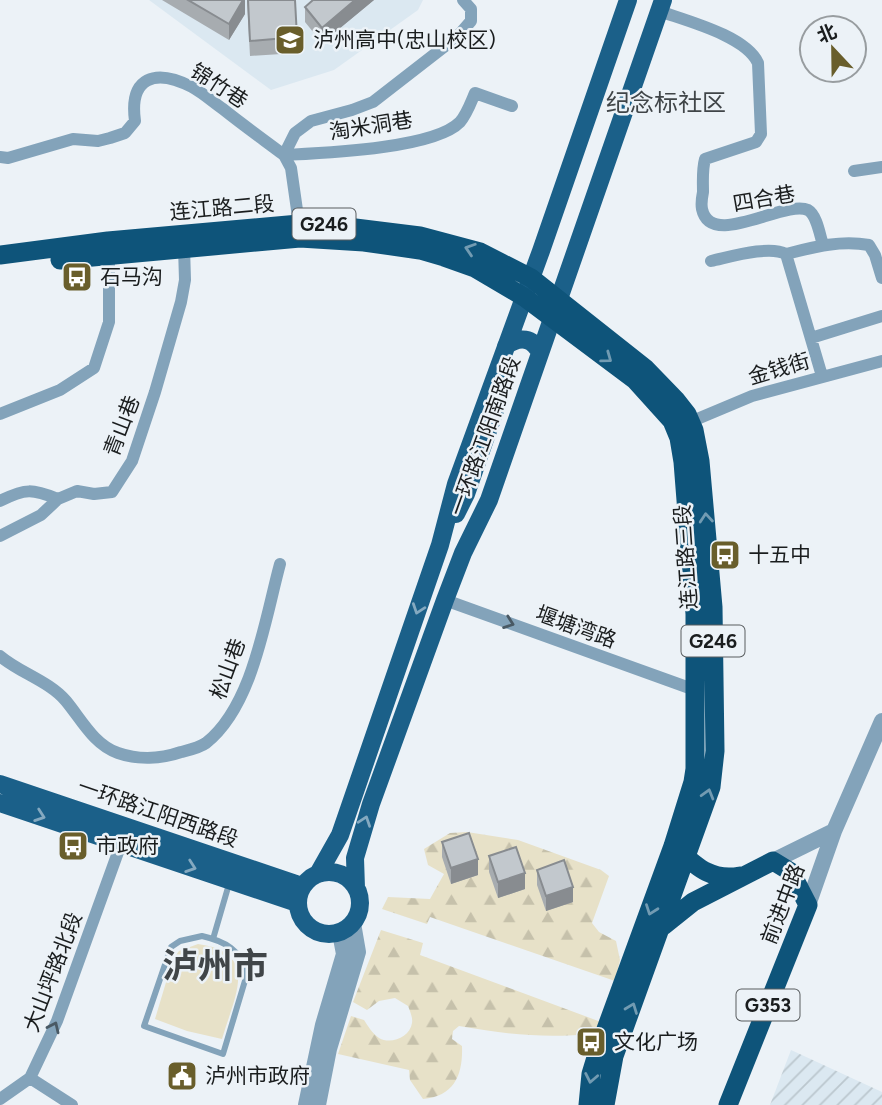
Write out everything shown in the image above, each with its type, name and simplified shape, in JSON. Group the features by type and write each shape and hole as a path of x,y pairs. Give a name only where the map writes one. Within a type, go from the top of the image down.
{"highway":[{"name":"连江路二段","path":"0,268 109,248 299,224 323,224 420,236 480,252 554,309"},
{"name":"连江路二段","path":"0,255 320,238 420,250 528,288"},
{"name":"连江路三段","path":"554,309 646,369 676,400 690,422 700,461 713,607 715,751 711,788 680,852 598,1051 591,1074 588,1105"},
{"name":"连江路三段","path":"554,309 635,380 672,421 679,438 689,516 695,614 693,782 680,852 661,928 614,1056 605,1105"},
{"path":"680,852 704,873 731,877 745,875"},
{"path":"661,928 693,902 773,862 790,872 808,905"},
{"name":"前进中路","path":"728,1105 808,905"}],"main road":[{"name":"一环路江阳南路段","path":"318,874 340,835 440,545 456,484 528,288 628,0"},
{"path":"463,553 471,497 640,0"},
{"name":"一环路江阳南路段","path":"356,888 355,858 358,842 444,600 489,500 657,4"},
{"path":"440,545 471,497 657,4"},
{"path":"552,218 556,229 566,234 573,234 583,226"},
{"path":"506,346 519,339 528,340 537,346 540,353"},
{"name":"一环路江阳西路段","path":"0,784 300,895"},
{"name":"一环路江阳西路段","path":"0,803 230,881 300,895"},
{"path":"326,872 344,876 356,888 360,902 357,917 346,928 322,934 307,926 298,911 300,895 318,874 326,872"}],"street":[{"path":"299,224 291,168 284,155 295,133 311,121 373,102 458,36 471,21 471,9 463,0"},
{"name":"四合巷","path":"657,4 738,41 754,53 758,62 761,134 756,142 705,159 702,210 709,220 721,225 733,225 796,208 807,209 813,214 822,245"},
{"name":"锦竹巷","path":"0,157 8,158 73,139 98,141 125,133 135,121 133,96 140,84 149,79 162,78 193,88 284,155"},
{"name":"淘米洞巷","path":"284,155 343,152 435,136 459,123 475,93 512,106"},
{"path":"854,171 882,167"},
{"path":"786,254 822,245 852,242 869,245 881,272"},
{"name":"青山巷","path":"0,536 41,516 58,499 76,491 94,494 112,492 132,461 181,302 185,280 184,247"},
{"path":"0,414 60,390 94,368 109,322 109,248"},
{"path":"711,261 767,250 779,250 786,254 822,376"},
{"path":"811,338 882,316"},
{"name":"金钱街","path":"690,422 752,396 882,361"},
{"path":"0,501 34,490 58,499"},
{"name":"松山巷","path":"0,656 54,691 102,745 118,753 147,758 170,756 204,744 231,716 246,688 280,564"},
{"name":"堰塘湾路","path":"444,600 695,690"},
{"name":"前进中路","path":"808,905 834,831 882,721"},
{"path":"773,862 834,831"},
{"name":"大山坪路北段","path":"0,1099 30,1078 57,1021 121,844"},
{"path":"306,1105 323,1025 344,954 346,928"},
{"path":"317,1105 329,1049 358,952 346,928"},
{"path":"30,1078 72,1105"}],"lane":[{"path":"213,939 230,881"},
{"path":"202,936 213,939 234,948 244,962 247,974 223,1054 144,1026 171,947 202,936"}],"shaded area":[{"name":"泸州高中(忠山校区)","path":"149,0 423,0 418,10 334,70 271,90"},
{"path":"791,1050 882,1092 882,1105 770,1105"}],"green space":[{"path":"467,832 518,840 601,870 609,876 592,923 599,932 616,941 620,960 615,981 430,917 427,924 382,909 388,897 430,899 444,874 428,865 424,849 450,833"},
{"path":"381,930 423,943 420,955 601,1022 594,1034 559,1036 511,1034 459,1026 453,1031 452,1039 462,1046 459,1074 450,1088 443,1093 423,1099 410,1080 409,1070 338,1054 351,1016 364,1020 374,1034 389,1041 404,1036 412,1023 408,1006 395,998 379,1001 367,1010 353,1002"},
{"path":"198,944 218,949 230,957 236,967 236,993 222,1039 187,1031 155,1019 173,959 179,951"}],"building":[{"path":"188,0 243,0 229,24"},
{"path":"248,0 295,0 297,37 250,41"},
{"path":"313,0 355,0 322,28 305,7"},
{"path":"469,833 478,859 451,868 442,842"},
{"path":"516,847 525,873 498,882 489,856"},
{"path":"564,860 573,887 546,896 537,870"}],"place":[{"name":"泸州高中(忠山校区)","path":"290,40"},
{"name":"石马沟","path":"77,277"},
{"name":"十五中","path":"725,555"},
{"name":"市政府","path":"73,846"},
{"name":"文化广场","path":"591,1042"},
{"name":"泸州市政府","path":"182,1076"}],"district":[{"name":"纪念标社区","path":"666,103"},
{"name":"泸州市","path":"215,966"}]}
